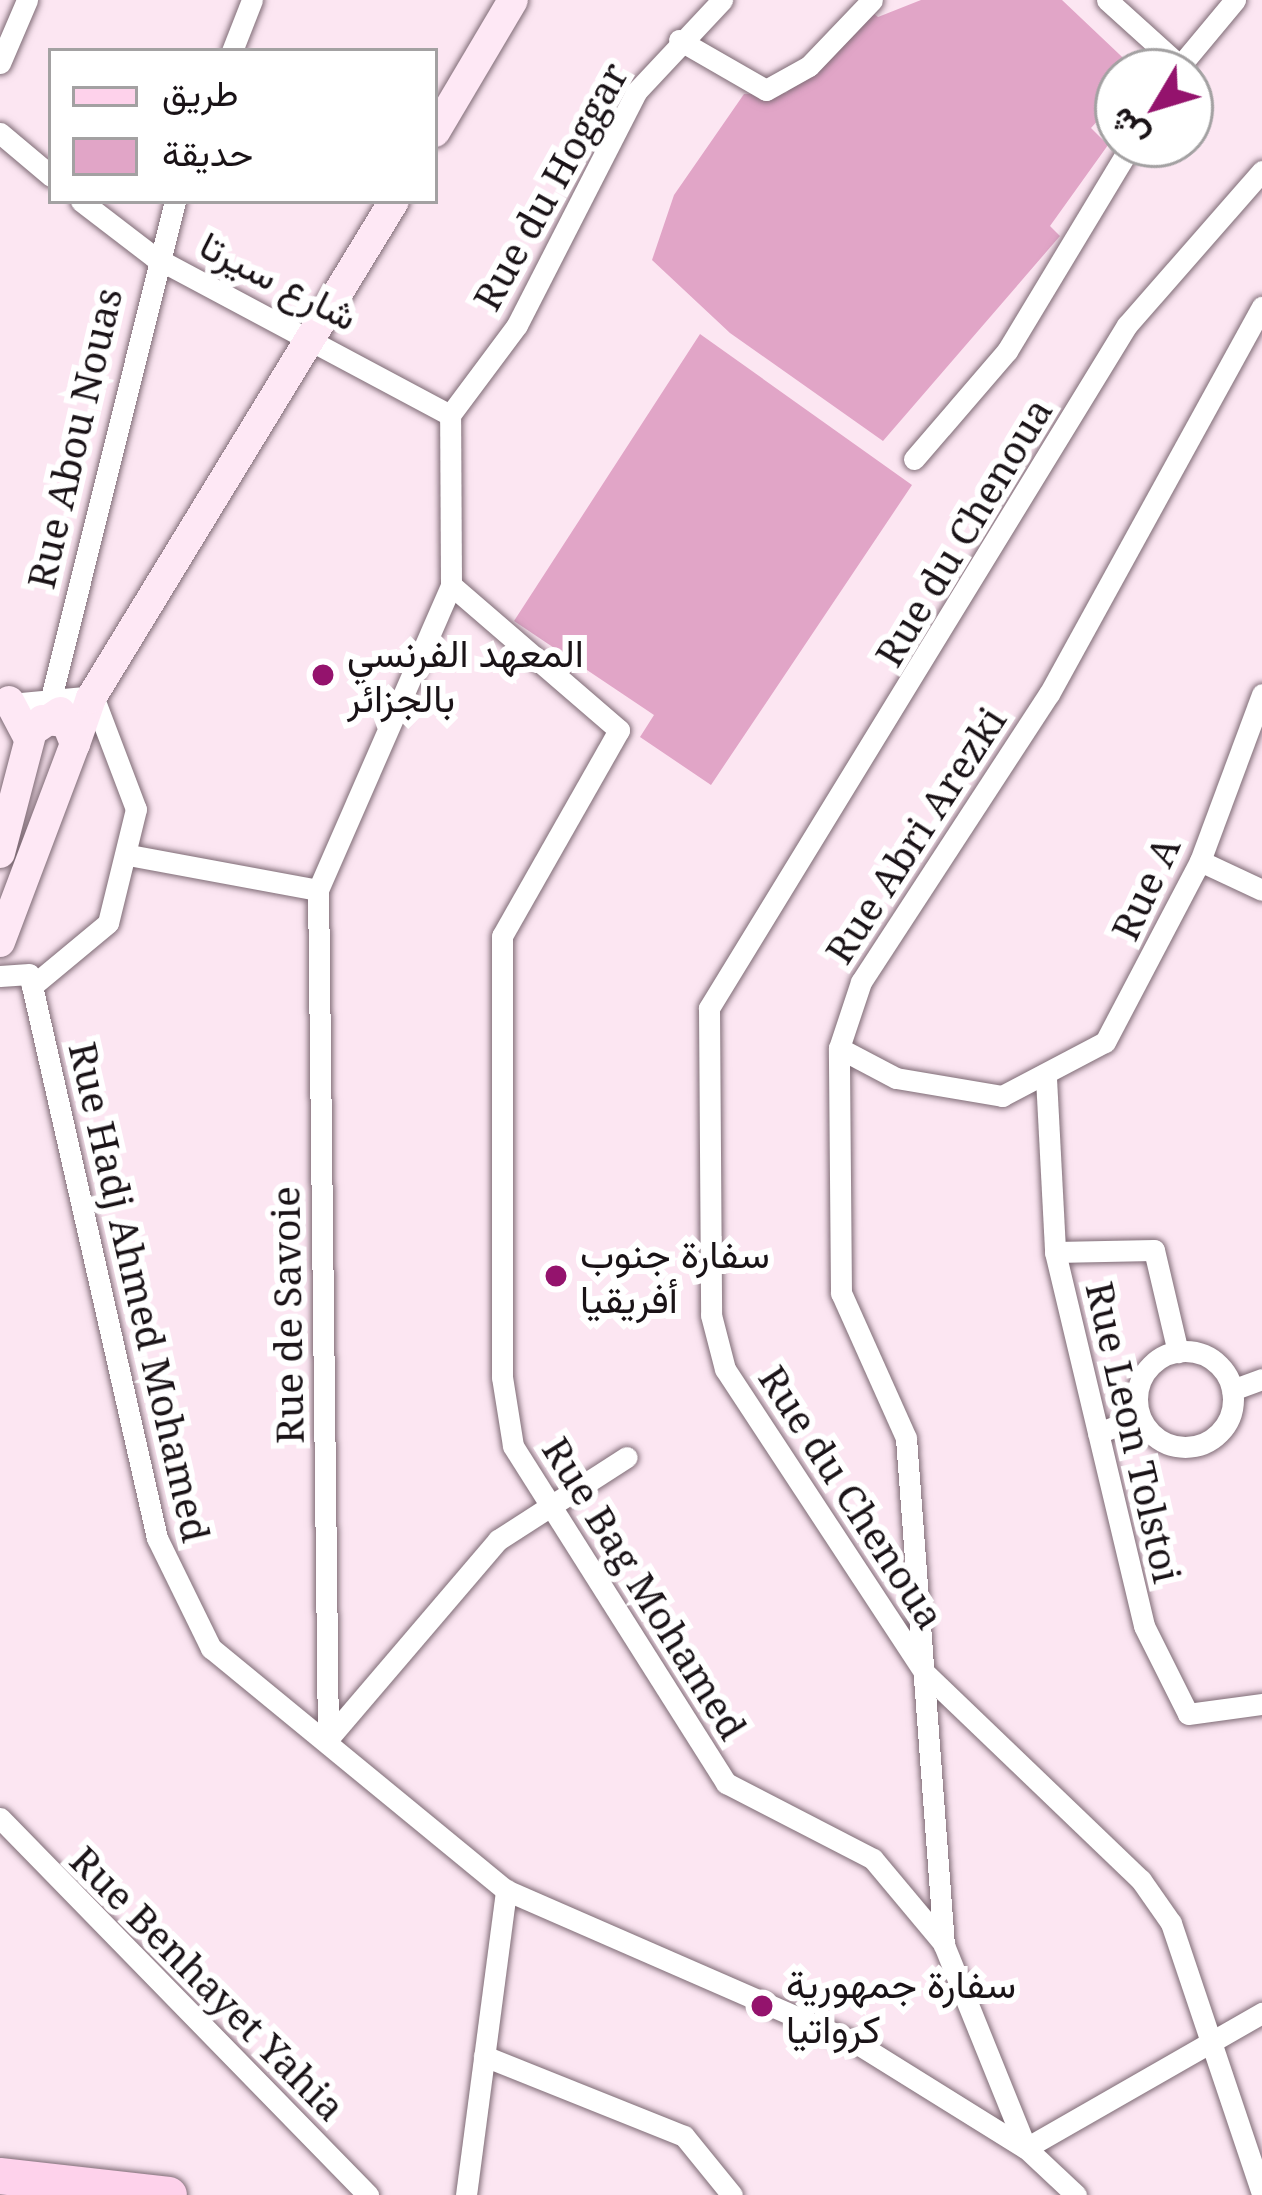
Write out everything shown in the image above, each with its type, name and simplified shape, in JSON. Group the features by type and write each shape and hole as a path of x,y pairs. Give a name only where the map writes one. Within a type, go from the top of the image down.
{"main road":[{"path":"0,2176 169,2195"}],"street":[{"path":"0,64 27,0"},
{"path":"233,48 252,0"},
{"path":"438,127 513,0"},
{"name":"Rue du Hoggar","path":"450,415 518,325 636,92 679,40 722,0"},
{"path":"679,40 766,90 809,66 872,0"},
{"path":"1107,0 1156,48"},
{"path":"1195,48 1235,0"},
{"path":"0,133 48,173"},
{"path":"914,459 1006,351 1117,168"},
{"name":"Rue du Chenoua","path":"1262,171 1127,325 709,1008 711,1315 724,1370 925,1673 1141,1880 1206,2009 1204,2041 1262,2193"},
{"name":"شارع سيرتا","path":"85,204 154,257 315,336 450,415"},
{"name":"Rue Abou Nouas","path":"38,725 154,257 174,204"},
{"path":"2,928 92,697 392,204"},
{"name":"Rue Abri Arezki","path":"1076,2195 1026,2148 944,1945 906,1438 841,1293 839,1048 861,982 1049,694 1262,307"},
{"path":"129,855 317,890 451,585 450,415"},
{"name":"Rue Bag Mohamed","path":"451,585 620,730 502,936 502,1377 513,1445 542,1505 727,1783 873,1859 944,1945"},
{"name":"Rue A","path":"839,1048 944,1092 1002,1096 1046,1078 1118,1028 1200,860 1262,694"},
{"path":"0,853 38,725 92,697"},
{"path":"0,976 29,974 32,986 107,923 129,855 132,782 92,697"},
{"path":"3,698 38,725 53,765 74,748"},
{"path":"1200,860 1262,890"},
{"name":"Rue de Savoie","path":"317,890 328,1739"},
{"name":"Rue Hadj Ahmed Mohamed","path":"32,986 118,1390 174,1585 211,1648 328,1739 506,1890 858,2044 1026,2148"},
{"name":"Rue Leon Tolstoi","path":"1046,1078 1055,1252 1127,1571 1173,1699 1208,1719 1262,1704"},
{"path":"1055,1252 1154,1250 1178,1352"},
{"path":"1140,1417 1173,1446 1204,1443 1228,1421 1232,1390 1219,1365 1178,1352"},
{"path":"1140,1417 1141,1380 1178,1352"},
{"path":"1232,1390 1262,1378"},
{"path":"1098,1433 1140,1417"},
{"path":"328,1739 498,1540 542,1505 627,1457"},
{"name":"Rue Benhayet Yahia","path":"0,1818 368,2195"},
{"path":"466,2195 506,1890"},
{"path":"1026,2148 1204,2041 1262,2013"},
{"path":"484,2056 684,2136 732,2195"}],"green space":[{"path":"921,0 1062,0 1113,48 1094,48 1094,165 1050,226 1060,236 883,441 730,333 652,260 674,195 744,94 786,93 869,10 878,17"},
{"path":"700,334 912,485 711,785 640,737 654,715 514,621"}],"place":[{"name":"المعهد الفرنسي بالجزائر","path":"323,675"},
{"name":"سفارة جنوب أفريقيا","path":"556,1276"},
{"name":"سفارة جمهورية كرواتيا","path":"762,2006"}]}
